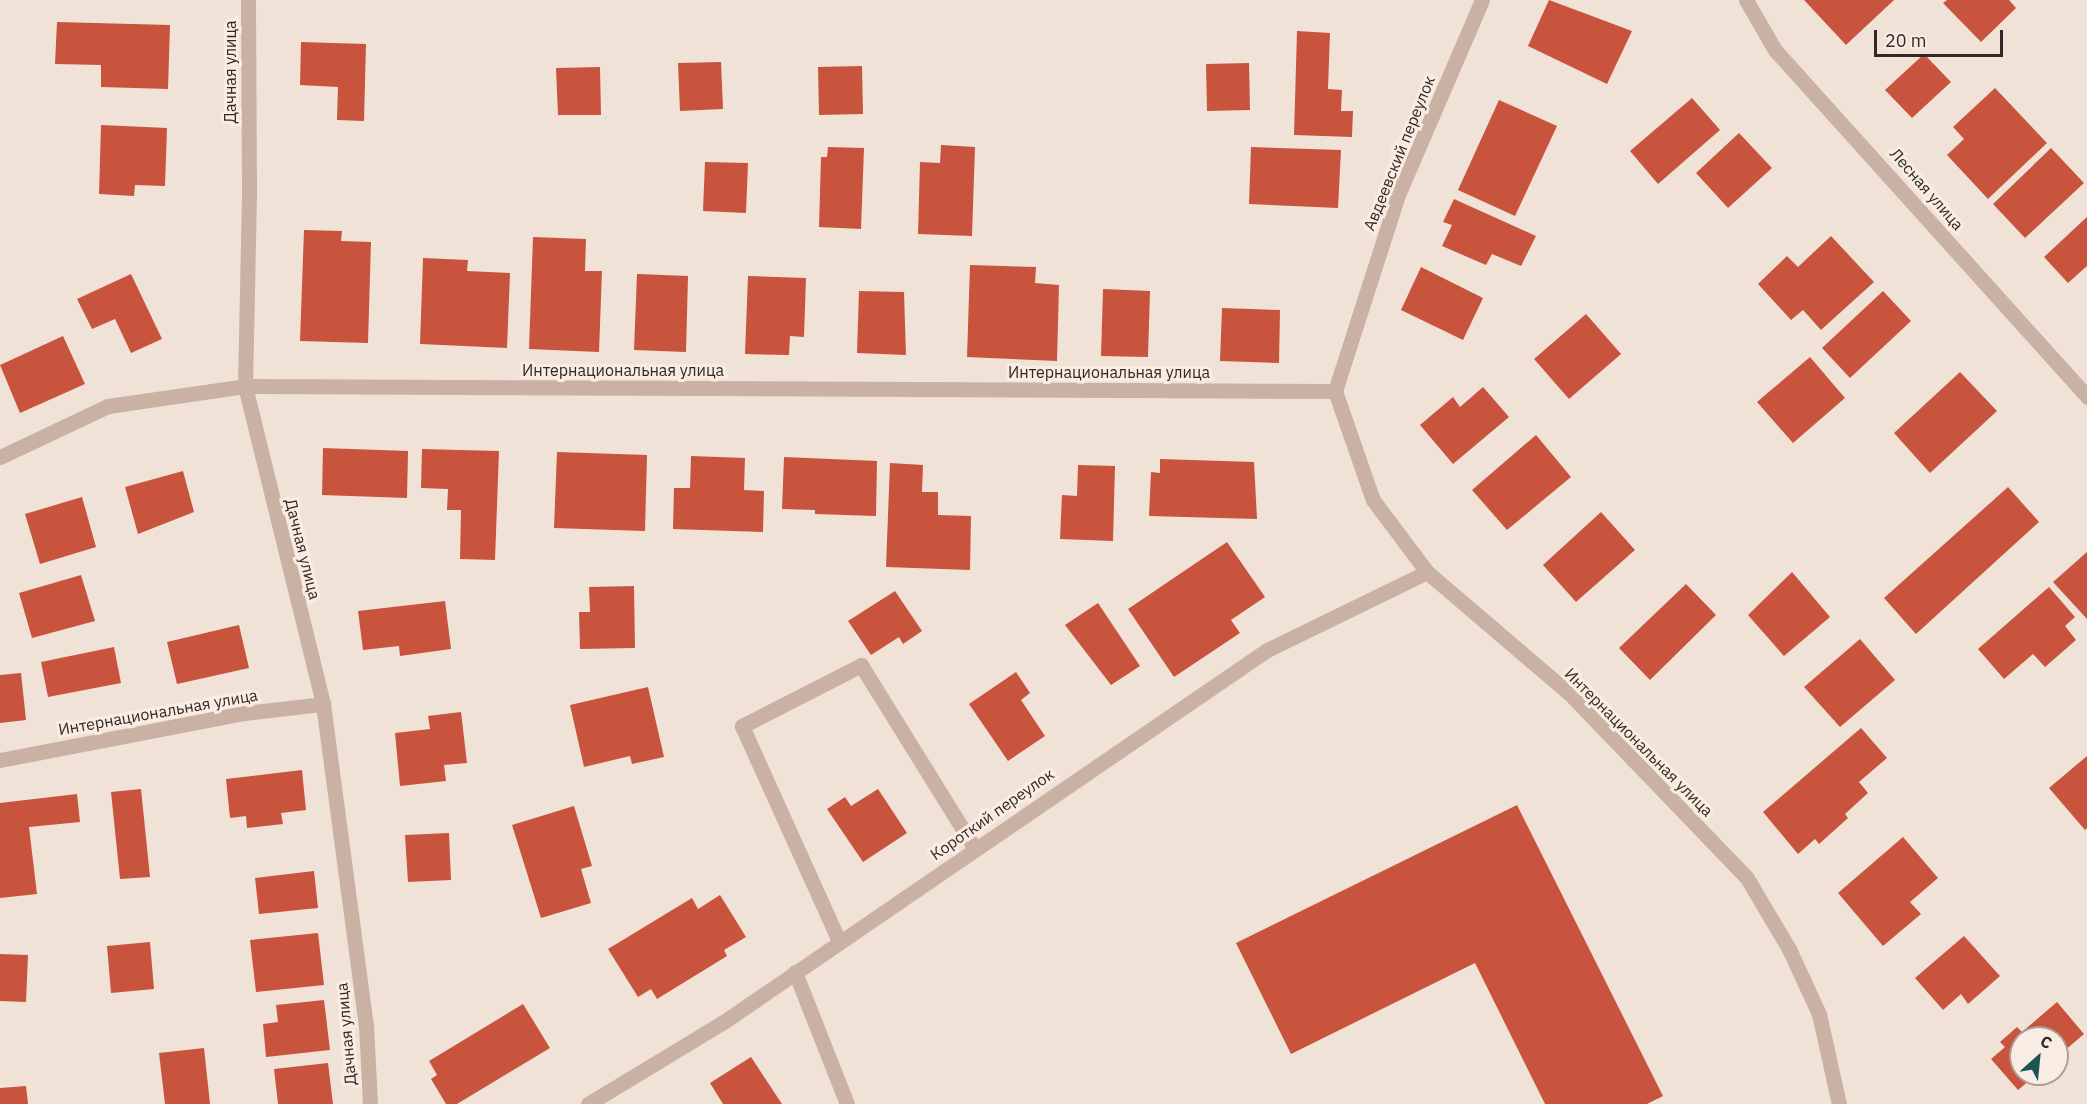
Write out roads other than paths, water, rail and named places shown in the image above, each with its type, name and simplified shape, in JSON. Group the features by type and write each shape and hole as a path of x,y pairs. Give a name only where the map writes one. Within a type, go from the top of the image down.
{"street":[{"name":"Дачная улица","path":"248,0 249,195 245,386 323,704 366,1025 370,1104"},
{"name":"Авдеевский переулок","path":"1335,391 1398,195 1482,0"},
{"name":"Лесная улица","path":"1746,0 1775,50 2087,397"},
{"name":"Интернациональная улица","path":"0,457 108,406 245,386 1335,391 1373,500 1427,573 1570,694 1747,878 1789,949 1819,1014 1839,1104"},
{"name":"Короткий переулок","path":"588,1104 722,1023 974,848 1267,650 1427,573"},
{"path":"839,941 742,726 861,665 974,848"},
{"name":"Интернациональная улица","path":"0,760 245,713 323,704"},
{"path":"795,972 847,1104"}]}
